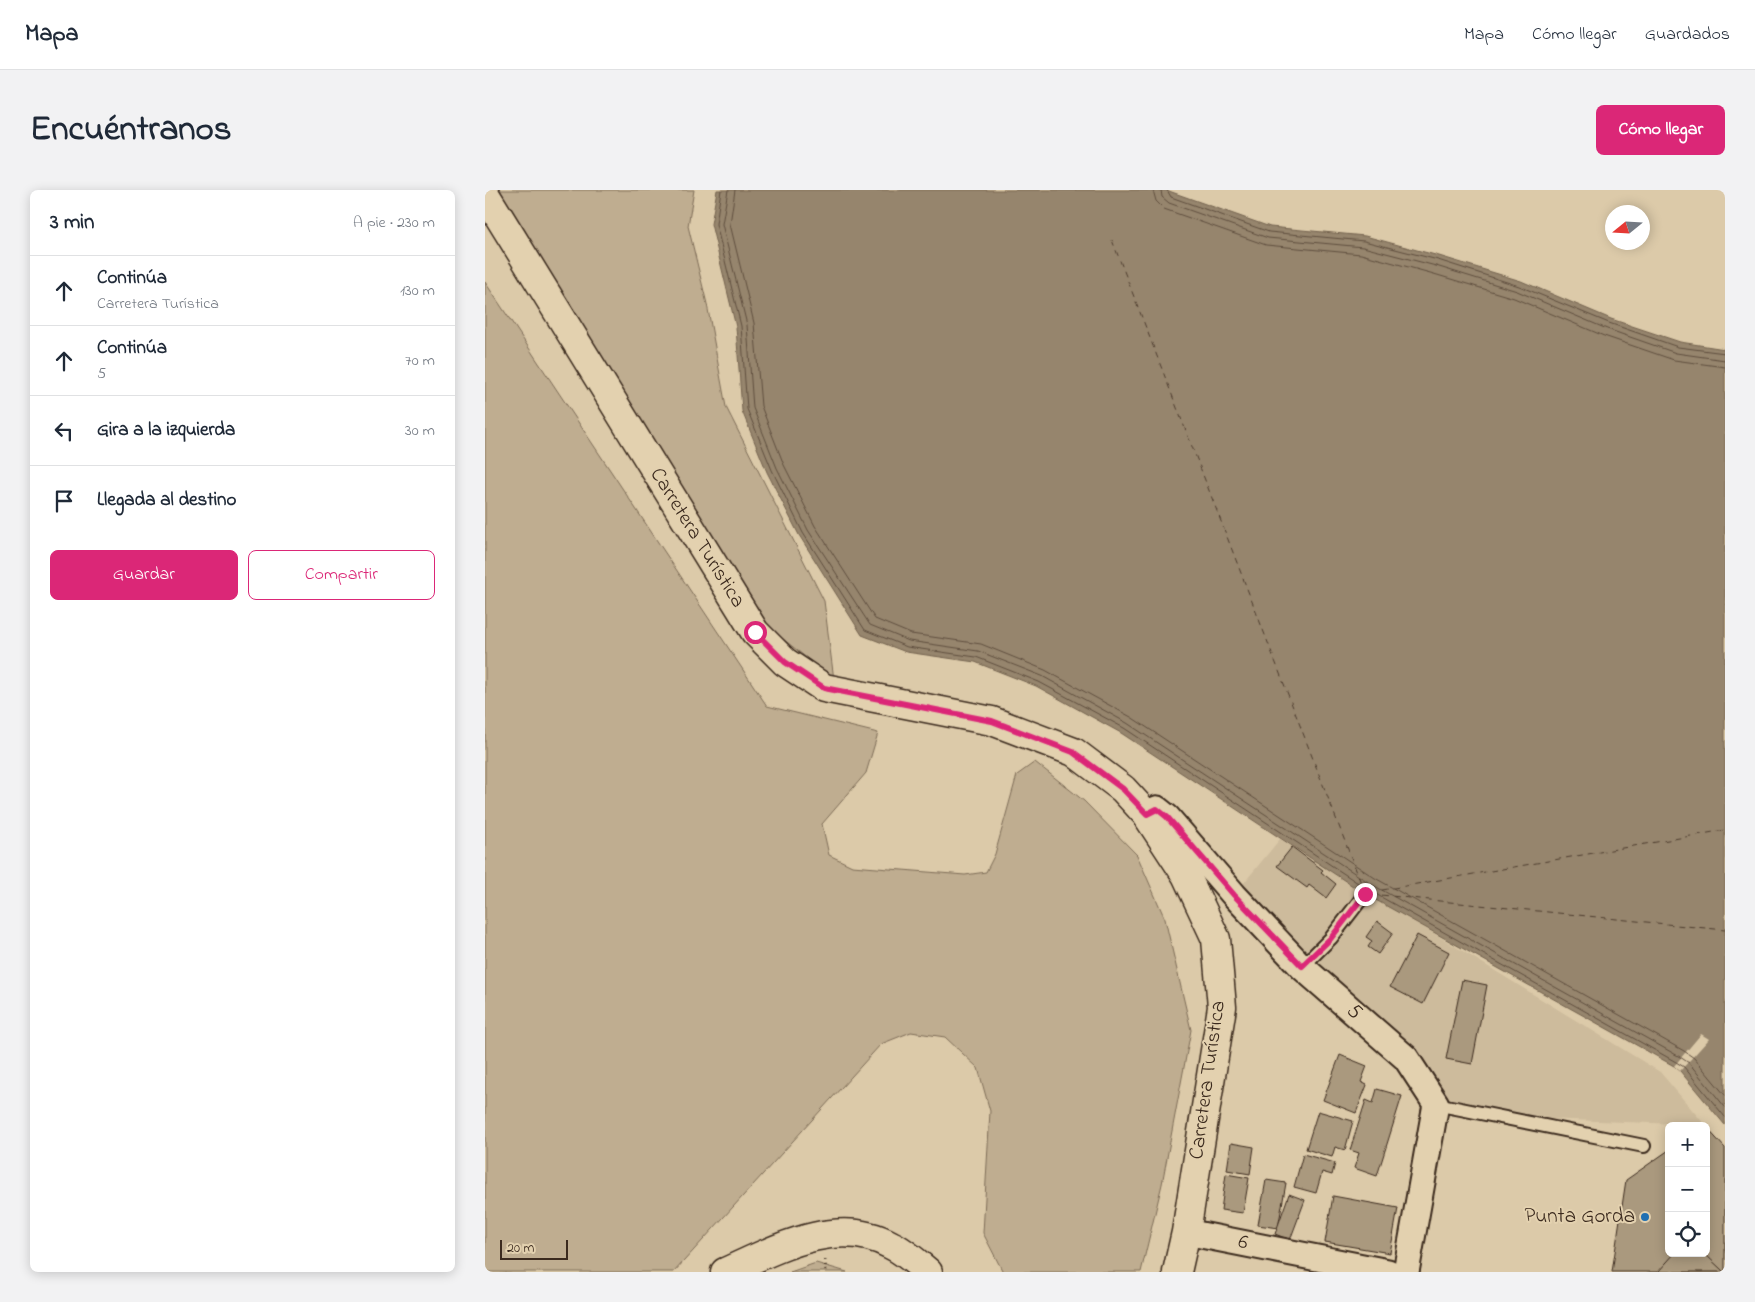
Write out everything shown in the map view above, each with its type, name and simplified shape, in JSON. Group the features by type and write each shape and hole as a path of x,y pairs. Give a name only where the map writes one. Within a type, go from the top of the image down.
{"main road":[{"name":"Carretera Turística","path":"485,194 755,632 785,662 824,688 992,721 1073,752 1123,789 1147,814 1187,875 1215,939 1222,1007 1186,1232 1177,1272"},
{"path":"725,1272 767,1253 823,1233 864,1235 891,1244 928,1272"}],"street":[{"name":"5","path":"1147,814 1157,809 1167,817 1234,895 1302,966 1406,1058 1435,1104"},
{"path":"1406,1272 1435,1104"},
{"name":"6","path":"1186,1232 1388,1272"}],"lane":[{"path":"1302,966 1331,938 1365,894"},
{"path":"1435,1104 1644,1146"}],"shaded area":[{"path":"496,190 694,190 688,226 707,304 726,407 824,601 834,680 767,626"},
{"path":"485,282 767,706 878,733 866,773 822,824 829,855 852,866 965,875 986,872 995,854 1017,775 1035,762 1084,801 1137,855 1165,919 1191,1030 1162,1184 1141,1272 1003,1272 983,1233 990,1111 978,1068 945,1037 911,1032 881,1044 674,1272 485,1272"},
{"path":"1280,839 1660,1072 1702,1122 1665,1123 1442,1115 1234,895"},
{"path":"816,1263 847,1272 790,1272"}],"water":[{"path":"717,190 1166,190 1270,227 1365,236 1439,256 1521,281 1611,319 1680,342 1725,349 1725,1125 1674,1066 1365,894 1121,733 1036,686 975,662 906,652 862,635 799,535 767,472 742,411 736,327 711,224"}],"pier":[{"path":"1701,1034 1709,1039 1680,1071 1674,1066"}],"building":[{"path":"1292,847 1323,870 1321,872 1336,884 1326,898 1309,885 1307,888 1277,866"},
{"path":"1377,921 1393,933 1378,954 1368,947 1372,941 1366,937"},
{"path":"1417,935 1449,952 1423,1004 1390,987"},
{"path":"1462,980 1487,985 1472,1064 1446,1059"},
{"path":"1340,1055 1367,1066 1361,1082 1367,1085 1356,1113 1323,1100"},
{"path":"1377,1089 1402,1096 1377,1176 1354,1168 1359,1153 1350,1150 1366,1100 1373,1103"},
{"path":"1318,1111 1353,1121 1345,1150 1335,1147 1332,1157 1306,1149"},
{"name":"Punta Gorda","path":"1710,1131 1725,1148 1725,1272 1612,1272 1626,1180 1665,1153 1665,1257 1710,1257"},
{"path":"1231,1143 1254,1147 1250,1174 1227,1170"},
{"path":"1303,1154 1335,1163 1332,1175 1322,1172 1316,1193 1294,1187"},
{"path":"1226,1174 1249,1178 1243,1213 1221,1210"},
{"path":"1266,1180 1286,1183 1278,1228 1258,1225"},
{"path":"1289,1194 1305,1200 1290,1240 1275,1234"},
{"path":"1333,1196 1398,1208 1390,1253 1325,1242"},
{"path":"1671,1257 1708,1257 1724,1272 1658,1272"}],"ferry route":[{"path":"1112,240 1363,888"},
{"path":"1371,892 1725,830"},
{"path":"1371,894 1725,930"}],"place":[{"name":"Punta Gorda","path":"1645,1217"}],"route":[{"path":"755,632 785,662 824,688 992,721 1073,752 1123,789 1147,814 1157,809 1167,817 1234,895 1302,966 1331,938 1365,894"}]}
